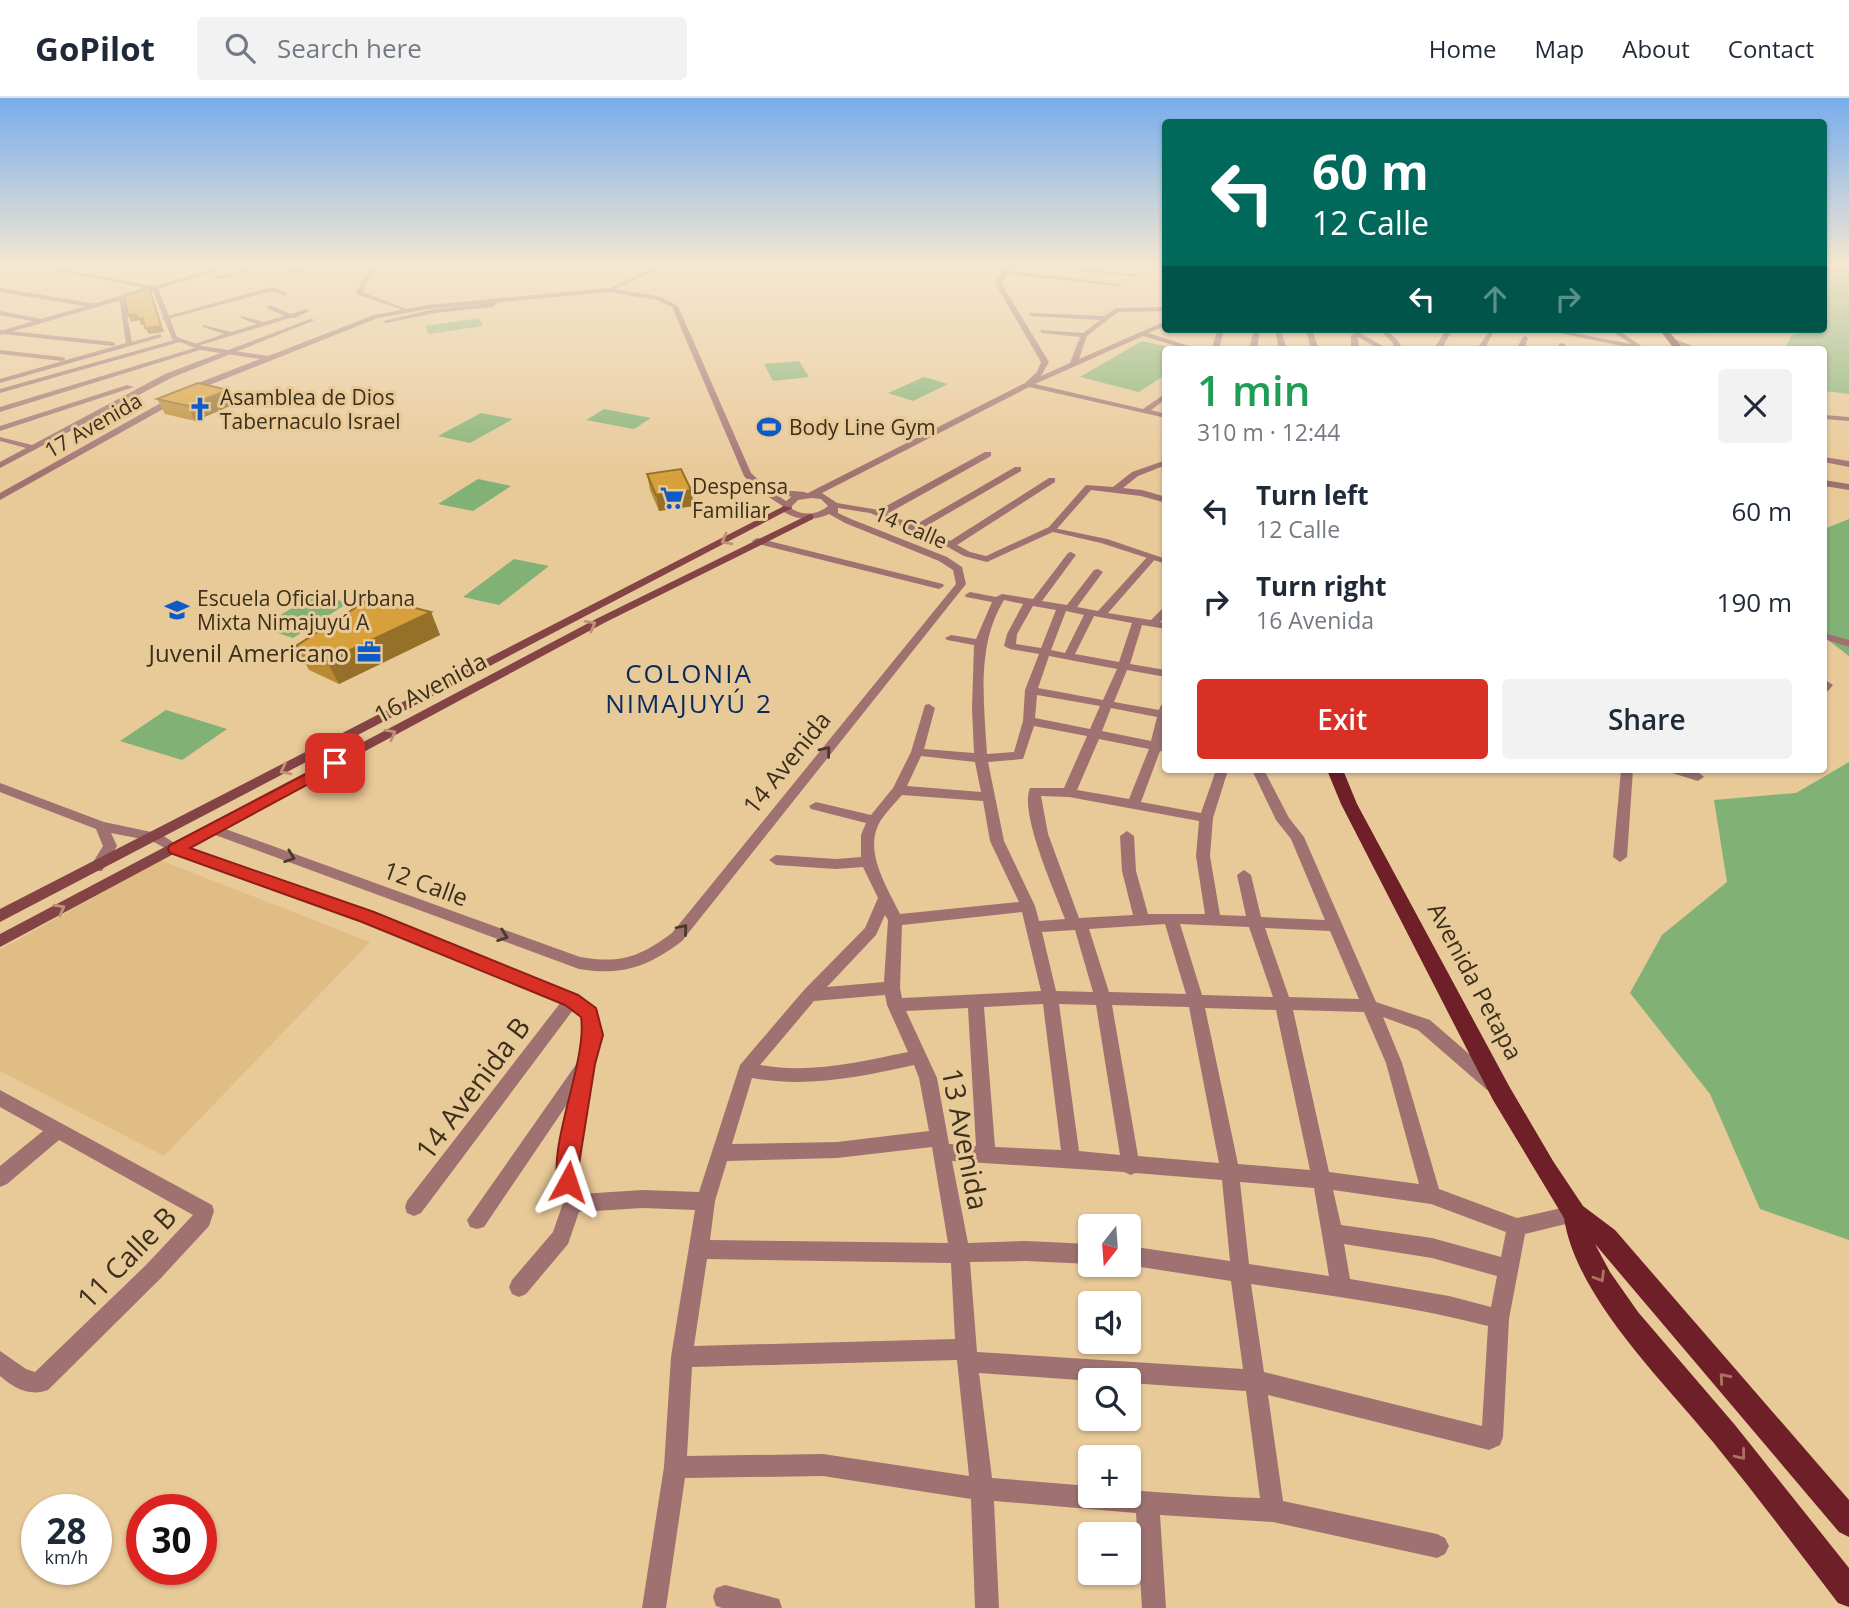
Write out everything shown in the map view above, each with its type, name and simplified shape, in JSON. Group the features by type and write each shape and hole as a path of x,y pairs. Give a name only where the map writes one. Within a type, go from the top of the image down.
{"main road":[{"name":"16 Avenida","path":"0,916 787,507"},
{"name":"16 Avenida","path":"0,941 602,620 757,541 813,516"},
{"name":"Avenida Petapa","path":"1336,773 1349,804 1502,1093 1575,1214 1606,1238 1849,1522"},
{"name":"Avenida Petapa","path":"1575,1214 1578,1240 1601,1281 1629,1321 1725,1435 1849,1592"}],"street":[{"path":"47,336 125,344"},
{"path":"124,336 125,344"},
{"path":"0,381 159,336"},
{"path":"173,336 197,347 267,358"},
{"path":"0,410 225,336"},
{"path":"0,429 168,376 271,336"},
{"name":"17 Avenida","path":"0,497 180,395 323,336"},
{"path":"688,336 747,474 761,488 808,495 832,504 859,507 915,529 975,558 987,559 1052,528 1086,488 1116,489 1162,499"},
{"path":"1028,385 1040,373 1045,362 1030,336"},
{"path":"1074,363 1083,336"},
{"path":"787,507 795,498 808,495 1028,385 1134,336"},
{"path":"1149,336 1184,346"},
{"path":"1362,336 1379,346"},
{"path":"1580,336 1627,346"},
{"path":"1522,346 1525,338"},
{"path":"0,391 178,341"},
{"path":"0,352 71,359"},
{"path":"0,372 21,374"},
{"path":"0,465 168,376"},
{"path":"1028,385 1162,415"},
{"path":"1145,411 1162,398"},
{"path":"1827,417 1849,419"},
{"path":"0,439 32,447"},
{"path":"879,514 988,454"},
{"path":"1827,460 1849,464"},
{"path":"1116,489 1135,474 1162,464"},
{"path":"915,529 1018,469"},
{"path":"832,504 834,487 847,475"},
{"path":"950,545 1052,480"},
{"path":"1827,483 1849,487"},
{"name":"14 Calle","path":"761,488 796,515 844,520"},
{"path":"813,516 832,504"},
{"name":"14 Calle","path":"832,504 834,514 844,520 943,559 958,569"},
{"path":"1052,528 1104,541 1162,561"},
{"path":"757,541 939,586"},
{"path":"1071,555 1034,602 1008,645 1162,673"},
{"path":"1069,656 1095,613 1152,557"},
{"name":"14 Avenida","path":"627,966 654,955 677,937 961,584 958,569"},
{"path":"917,752 981,758 1018,757 1028,721 1031,690 1043,652 1066,608 1098,572"},
{"path":"970,595 998,600"},
{"path":"1071,1159 1050,997 1028,906 997,841 981,758 978,709 980,643 998,600 1002,597 1162,625"},
{"path":"1153,624 1162,613"},
{"path":"1069,793 1123,667 1138,622"},
{"path":"1827,637 1849,644"},
{"path":"951,638 980,643"},
{"path":"1031,690 1162,712"},
{"path":"929,708 917,752 899,790 874,820 868,835 869,861 884,900 895,920 1028,906"},
{"path":"1028,721 1161,747 1133,806"},
{"path":"1213,918 1203,856 1206,818 1221,773"},
{"path":"1260,773 1283,820 1297,837 1394,1063 1419,1143 1431,1195"},
{"path":"1620,857 1627,773"},
{"path":"1686,773 1698,777"},
{"path":"0,787 101,826 156,837 176,849 368,917 572,1000 589,1013 593,1035 585,1064 568,1161 572,1203 561,1237 519,1287"},
{"path":"899,790 989,797"},
{"path":"1131,1166 1103,997 1035,818 1032,796 1037,790 1069,793 1206,818"},
{"path":"816,806 874,820"},
{"path":"97,867 110,846 101,826"},
{"name":"12 Calle","path":"212,829 579,964 602,968 627,966"},
{"path":"1127,836 1129,871 1142,919"},
{"path":"776,860 836,864 869,861"},
{"path":"1244,875 1255,922 1283,1003 1333,1233 1341,1289"},
{"path":"654,1608 675,1466 682,1357 706,1200 746,1070 810,995 871,931 884,900"},
{"path":"1034,927 1171,918 1337,926"},
{"path":"1171,918 1195,999 1230,1172 1240,1274 1273,1510"},
{"name":"13 Avenida","path":"895,920 894,996 928,1078 960,1253 967,1356 982,1489 987,1608"},
{"path":"810,995 976,1001 1103,997 1369,1006 1424,1026 1502,1093"},
{"name":"14 Avenida B","path":"414,1208 572,1000"},
{"path":"976,1001 986,1154"},
{"path":"746,1070 776,1077 817,1077 920,1057"},
{"path":"477,1220 585,1064"},
{"name":"11 Calle B","path":"0,1098 205,1211 205,1215 153,1272 40,1382 22,1380 0,1362"},
{"path":"0,1178 57,1131"},
{"path":"720,1153 939,1145 986,1154 1322,1180 1431,1195 1517,1227 1575,1214"},
{"path":"572,1203 642,1199 706,1200"},
{"path":"682,1357 967,1356 1256,1381 1489,1439 1492,1437 1499,1319 1517,1227"},
{"path":"1333,1233 1432,1248 1508,1269"},
{"path":"699,1249 1078,1253"},
{"path":"1141,1258 1449,1306 1499,1319"},
{"path":"675,1466 822,1465 982,1489 1211,1508 1273,1510 1437,1545"},
{"path":"1147,1501 1154,1608"},
{"path":"725,1597 770,1608"}],"shaded area":[{"path":"160,860 370,942 164,1156 0,1071 0,950"}],"green space":[{"path":"1791,336 1849,336 1849,394 1827,391 1827,346 1786,346"},
{"path":"1142,341 1164,346 1162,377 1139,392 1080,377"},
{"path":"799,361 809,377 773,381 764,364"},
{"path":"924,377 948,384 913,401 888,393"},
{"path":"604,409 651,418 634,429 586,420"},
{"path":"481,413 513,419 470,443 438,436"},
{"path":"478,479 511,486 473,511 438,504"},
{"path":"1849,519 1849,656 1827,639 1827,528"},
{"path":"514,559 549,566 499,605 463,597"},
{"path":"316,594 348,603 293,638 260,627"},
{"path":"166,710 227,729 182,760 120,741"},
{"path":"1849,762 1849,1240 1760,1209 1710,1094 1630,993 1662,935 1727,882 1714,800 1796,793"}],"building":[{"path":"198,383 228,390 188,406 157,399"},
{"path":"681,469 691,490 656,495 647,474"},
{"path":"372,597 431,612 327,661 296,646"}],"place":[{"name":"Asamblea de Dios Tabernaculo Israel","path":"200,409"},
{"name":"Body Line Gym","path":"769,427"},
{"name":"Despensa Familiar","path":"672,498"},
{"name":"Escuela Oficial Urbana Mixta Nimajuyú A","path":"177,610"},
{"name":"Juvenil Americano","path":"369,652"}],"district":[{"name":"COLONIA NIMAJUYÚ 2","path":"689,688"}],"route":[{"path":"335,763 176,849 368,917 572,1000 589,1013 593,1035 585,1064 568,1161 568,1182"}]}
